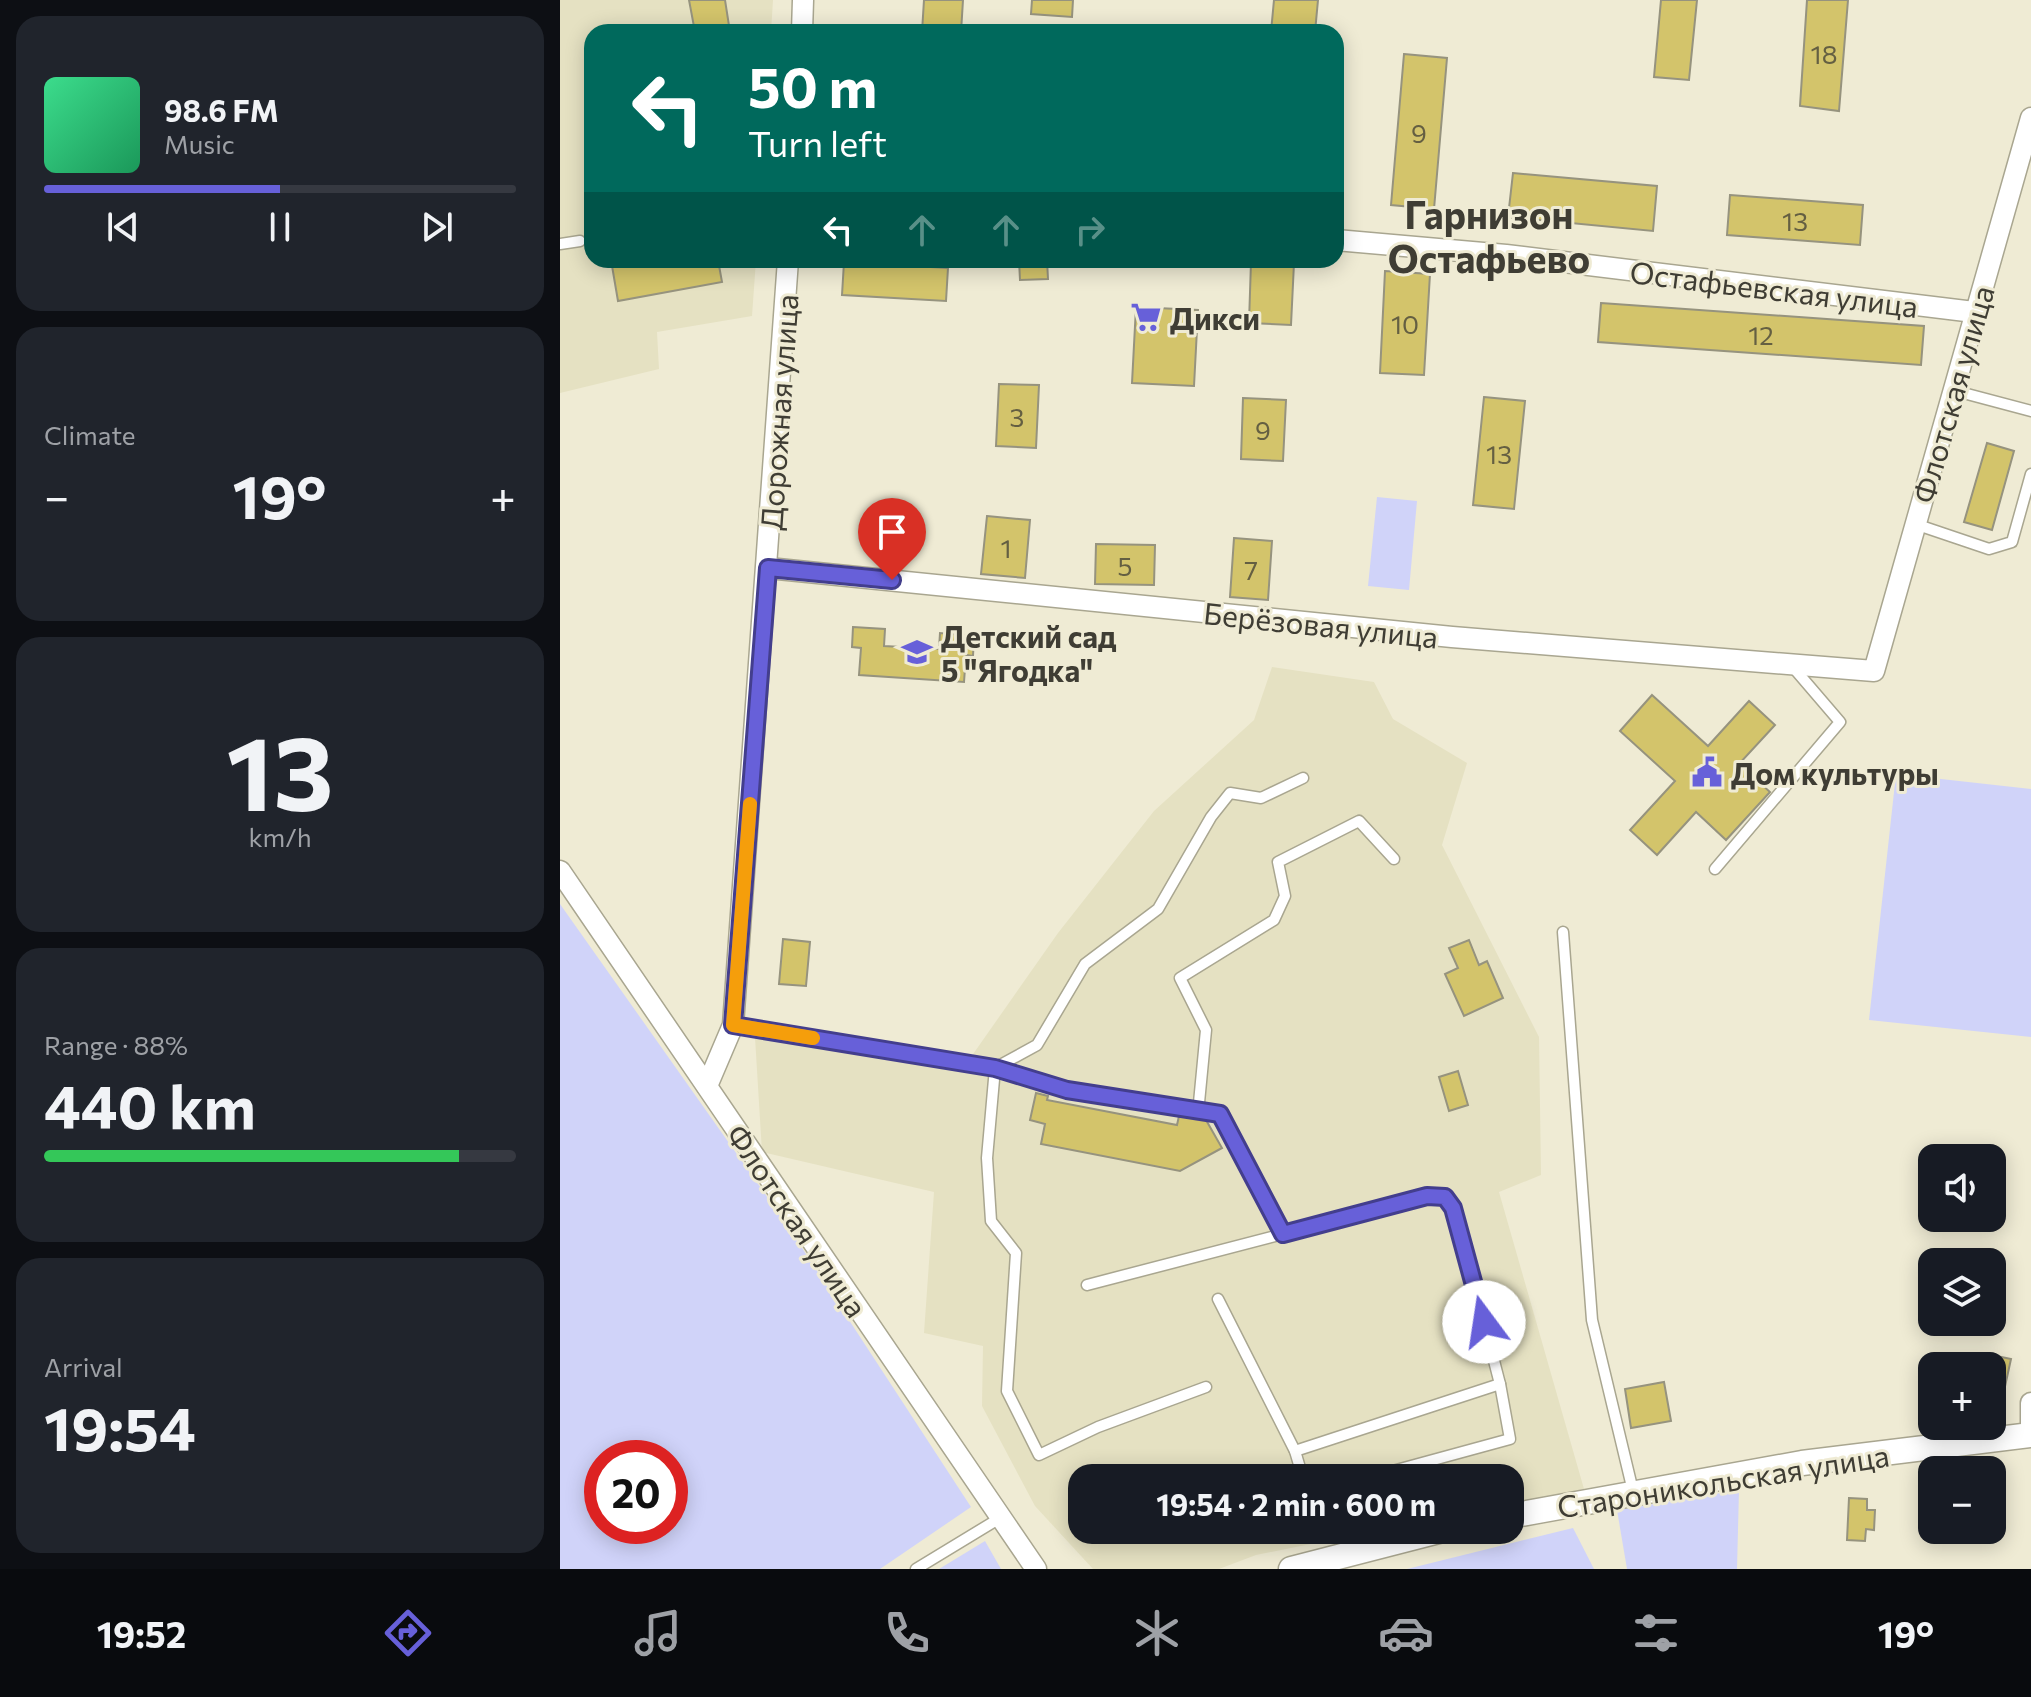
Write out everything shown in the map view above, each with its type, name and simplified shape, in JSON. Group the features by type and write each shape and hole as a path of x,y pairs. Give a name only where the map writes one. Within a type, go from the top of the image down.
{"street":[{"path":"802,24 803,0"},
{"name":"Флотская улица","path":"1874,671 2031,118"},
{"name":"Остафьевская улица","path":"1344,241 1506,255 1974,312"},
{"name":"Дорожная улица","path":"707,1086 733,1025 787,268"},
{"name":"Берёзовая улица","path":"768,568 1452,637 1874,671"},
{"name":"Флотская улица","path":"560,871 1036,1569"},
{"path":"2031,1403 2031,1435"},
{"name":"Староникольская улица","path":"1524,1513 1633,1491 1802,1463 2031,1435"},
{"path":"1291,1569 1388,1544"}],"lane":[{"path":"560,244 580,241"},
{"path":"1952,390 2031,411"},
{"path":"1915,524 1989,549 2012,542 2031,474"},
{"path":"1715,869 1840,722 1791,664"},
{"path":"995,1068 1037,1045 1085,964 1158,909 1211,817 1230,793 1261,798 1303,778"},
{"path":"1198,1113 1206,1030 1180,978 1274,920 1285,896 1278,862 1359,821 1394,859"},
{"path":"1563,932 1592,1320 1633,1491"},
{"path":"733,1025 995,1068 1067,1090 1198,1113 1220,1114 1283,1234"},
{"path":"995,1068 987,1158 991,1221 1016,1253 1007,1391 1039,1455 1098,1427 1206,1387"},
{"path":"1087,1285 1427,1196 1445,1197 1453,1208 1460,1229 1500,1384 1510,1439 1418,1464"},
{"path":"1218,1299 1299,1464"},
{"path":"1295,1451 1500,1384"},
{"path":"916,1569 1000,1518"}],"shaded area":[{"path":"560,0 773,0 772,24 584,24 584,268 755,268 752,316 657,332 659,369 560,393"},
{"path":"1377,497 1417,501 1409,590 1368,586"},
{"path":"1272,667 1374,682 1393,719 1467,763 1442,845 1539,1037 1541,1175 1499,1192 1584,1489 1524,1501 1524,1464 1068,1464 1068,1542 1035,1506 982,1406 983,1346 924,1333 934,1192 762,1152 754,1021 971,1057 1058,933 1154,811 1254,720"},
{"path":"1896,774 2031,789 2031,1037 1869,1020"},
{"path":"560,904 787,1225 971,1507 880,1569 560,1569"},
{"path":"1739,1490 1737,1569 1627,1569 1617,1510"},
{"path":"1573,1528 1594,1569 1407,1569 1508,1544 1524,1544 1524,1540"},
{"path":"985,1541 1001,1569 939,1569"},
{"path":"1070,1544 1311,1544 1256,1555 1219,1569 1093,1569"}],"building":[{"path":"689,0 725,0 729,24 694,24"},
{"path":"924,0 963,0 962,24 922,24"},
{"path":"1032,0 1073,0 1072,17 1031,14"},
{"path":"1274,0 1318,0 1316,24 1272,24"},
{"path":"1661,0 1697,0 1689,80 1654,77"},
{"path":"1807,0 1848,0 1839,111 1800,106"},
{"path":"1404,54 1447,58 1434,209 1391,205"},
{"path":"1513,173 1657,186 1653,231 1508,217"},
{"path":"1730,195 1863,205 1860,245 1727,235"},
{"path":"612,268 719,268 722,282 618,301"},
{"path":"844,268 948,268 946,301 842,295"},
{"path":"1019,268 1047,268 1048,279 1020,280"},
{"path":"1251,268 1294,268 1291,325 1249,323"},
{"path":"1385,271 1430,274 1424,375 1380,373"},
{"path":"1601,303 1924,326 1921,365 1598,342"},
{"path":"1136,307 1198,310 1194,386 1132,383"},
{"path":"999,384 1039,385 1036,448 996,446"},
{"path":"1484,397 1525,401 1514,509 1473,505"},
{"path":"1243,398 1286,400 1283,461 1241,459"},
{"path":"1987,443 2014,451 1992,530 1964,522"},
{"path":"987,516 1030,520 1025,578 981,574"},
{"path":"1234,538 1272,541 1268,600 1230,597"},
{"path":"1096,544 1155,545 1154,585 1095,584"},
{"name":"Детский сад 5 \"Ягодка\"","path":"853,627 885,629 884,646 939,649 940,633 974,636 973,656 966,655 964,682 859,675 861,648 852,647"},
{"name":"Дом культуры","path":"1652,695 1708,746 1749,701 1775,725 1739,764 1770,792 1726,840 1696,812 1657,855 1630,830 1675,781 1620,731"},
{"path":"783,939 810,942 806,986 779,984"},
{"path":"1469,940 1479,965 1487,961 1503,998 1464,1016 1445,974 1458,968 1449,948"},
{"path":"1458,1071 1468,1105 1449,1111 1439,1077"},
{"path":"1036,1093 1048,1096 1047,1100 1177,1125 1179,1116 1206,1120 1222,1148 1180,1171 1041,1144 1045,1124 1030,1120"},
{"path":"2006,1358 2011,1359 2006,1382"},
{"path":"1664,1382 1671,1421 1631,1428 1625,1389"},
{"path":"1849,1498 1867,1499 1867,1510 1875,1510 1874,1530 1866,1529 1865,1541 1847,1540"}],"slow traffic":[{"path":"750,804 733,1025 813,1038"}],"place":[{"name":"Дикси","path":"1146,317"},
{"name":"Детский сад 5 \"Ягодка\"","path":"917,652"},
{"name":"Дом культуры","path":"1707,772"}],"district":[{"name":"Гарнизон Остафьево","path":"1489,235"}],"route":[{"path":"892,580 768,568 733,1025 995,1068 1067,1090 1198,1113 1220,1114 1236,1150 1283,1234 1427,1196 1445,1197 1453,1208 1460,1229 1484,1322"}]}
